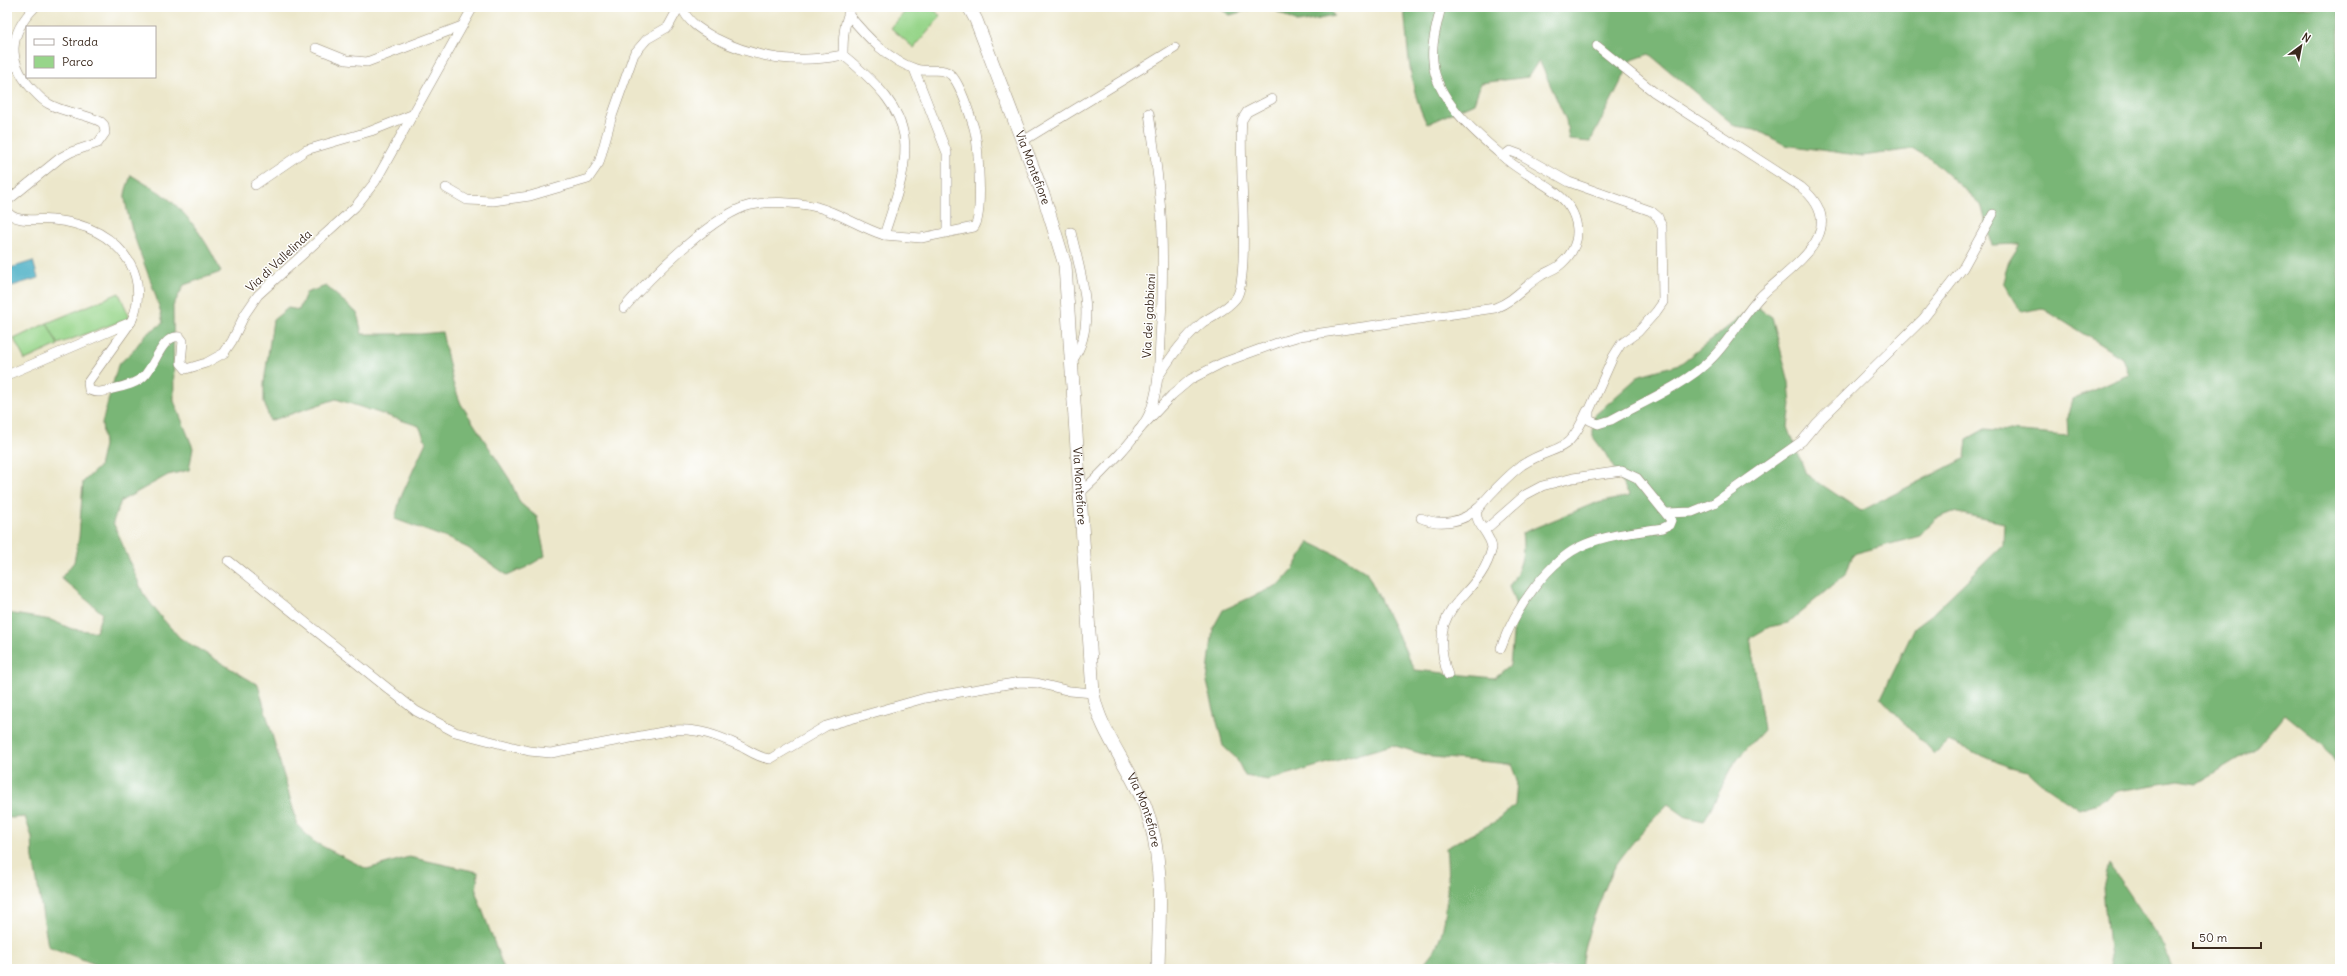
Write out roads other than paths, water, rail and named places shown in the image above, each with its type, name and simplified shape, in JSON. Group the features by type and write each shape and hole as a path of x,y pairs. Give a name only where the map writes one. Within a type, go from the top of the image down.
{"main road":[{"name":"Via Montefiore","path":"969,7 976,20 1023,141 1050,215 1063,259 1068,296 1089,664 1093,693 1100,721 1136,785 1153,831 1158,862 1158,969"}],"street":[{"path":"7,201 66,155 98,143 104,138 106,131 104,125 98,120 53,106 43,101 23,78 16,62 14,47 16,33 22,20 34,7"},
{"name":"Via di Vallelinda","path":"131,322 88,382 89,390 100,392 138,381 151,368 166,343 174,337 180,337 183,341 181,363 186,369 206,363 224,352 232,341 245,314 258,295 318,242 366,194 383,169 473,7"},
{"path":"446,188 467,200 493,201 530,196 588,179 599,163 611,119 634,54 647,39 668,27 681,7 688,18 698,27 746,52 769,58 797,60 843,55 883,92 894,109 904,132 907,147 901,185 884,235"},
{"path":"1138,431 1168,398 1191,380 1222,363 1300,336 1488,310 1512,301 1540,276 1561,264 1576,244 1579,231 1572,210 1558,194 1506,160 1462,119 1448,99 1435,74 1433,44 1441,7"},
{"path":"624,308 640,290 690,243 718,221 748,206 781,203 814,207 884,235 918,238 972,228 979,221 978,158 974,130 960,90 952,75 940,71 923,71 914,69 884,51 850,11 844,27 843,55"},
{"path":"316,48 346,60 367,62 462,26"},
{"path":"1592,401 1588,418 1596,424 1606,423 1702,367 1717,354 1760,298 1810,251 1818,239 1821,227 1821,216 1814,201 1801,187 1654,92 1597,46"},
{"path":"1023,141 1175,48"},
{"path":"7,72 16,62"},
{"path":"914,69 947,153 947,232"},
{"path":"1156,382 1184,341 1201,324 1231,303 1240,291 1243,269 1240,181 1242,122 1248,112 1272,99"},
{"name":"Via dei gabbiani","path":"1080,493 1099,475 1138,431 1150,411 1156,382 1159,360 1163,268 1160,199 1149,113"},
{"path":"255,185 306,150 371,132 414,114"},
{"path":"1421,518 1433,522 1453,521 1465,518 1478,508 1523,465 1558,450 1570,442 1578,431 1621,344 1638,332 1663,302 1661,224 1652,210 1568,182 1516,153 1508,152 1505,156 1506,160"},
{"path":"7,212 16,218 53,220 83,226 114,243 127,258 136,279 138,296 131,322 7,375"},
{"path":"1667,513 1692,512 1714,503 1802,441 1817,423 1923,320 1963,268 1993,214"},
{"path":"1071,232 1083,292 1086,321 1083,342 1072,361"},
{"path":"1485,530 1525,495 1542,486 1567,479 1622,471 1637,478 1667,513 1671,520 1667,527 1600,539 1579,547 1564,558 1540,582 1517,612 1501,648"},
{"path":"1448,675 1442,654 1442,632 1449,613 1488,562 1492,548 1490,538 1476,517 1478,508"},
{"path":"229,561 427,718 468,737 535,752 567,751 673,730 687,729 716,735 763,758 770,759 826,726 925,698 1020,682 1037,683 1070,691 1093,693"}],"water":[{"path":"33,261 38,278 9,287 7,269"}]}
